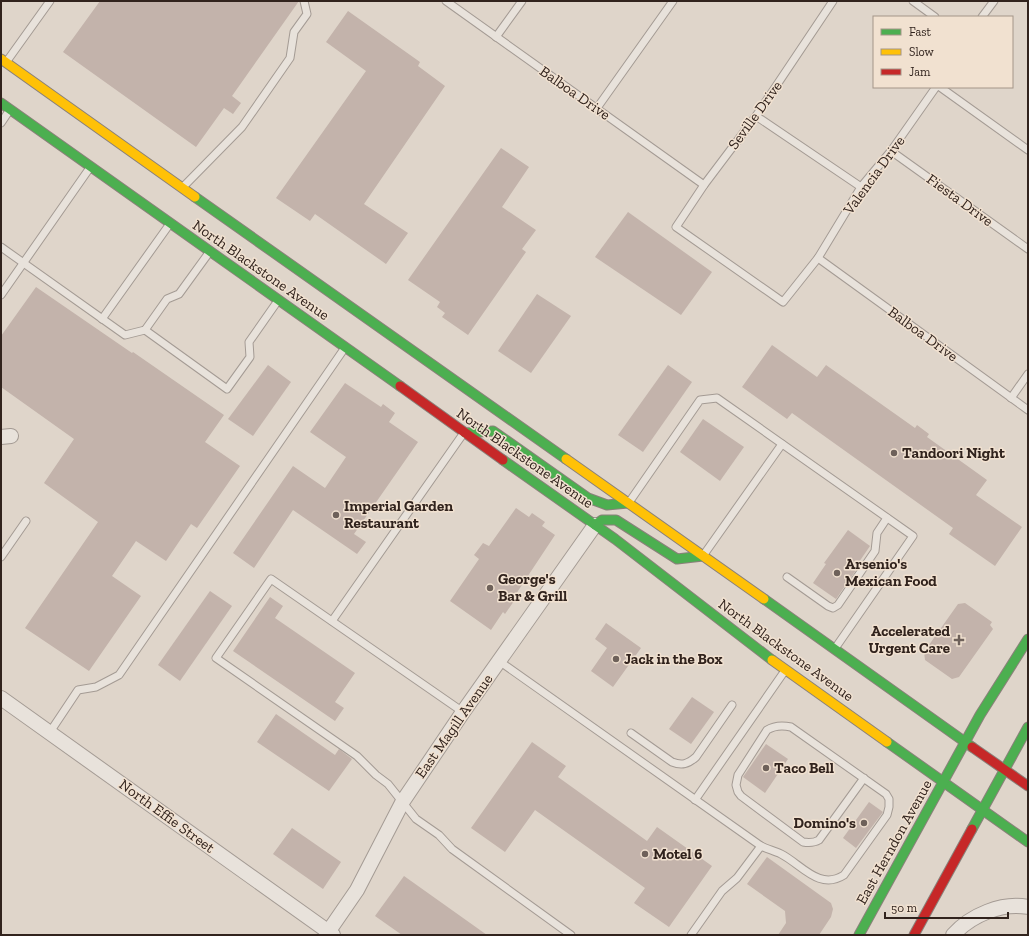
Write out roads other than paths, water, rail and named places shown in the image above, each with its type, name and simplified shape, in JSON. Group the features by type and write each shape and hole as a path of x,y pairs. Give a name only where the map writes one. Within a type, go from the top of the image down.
{"main road":[{"name":"North Blackstone Avenue","path":"3,61 1028,786"},
{"name":"North Blackstone Avenue","path":"1,104 595,525 786,670 1028,842"},
{"path":"465,433 493,431 597,503 612,506 628,503"},
{"path":"595,525 602,520 616,520 678,559 703,556"},
{"name":"East Herndon Avenue","path":"859,935 983,710 1028,639"},
{"path":"914,935 1028,727"}],"street":[{"name":"East Magill Avenue","path":"330,934 357,890 402,801 595,525"},
{"name":"North Effie Street","path":"1,698 330,934"},
{"path":"953,935 974,918 992,910 1009,906 1028,907"}],"lane":[{"path":"3,61 50,1"},
{"path":"182,187 242,126 290,58 294,32 307,14 304,1"},
{"name":"Balboa Drive","path":"446,1 704,185"},
{"path":"496,37 522,1"},
{"path":"598,108 673,1"},
{"name":"Seville Drive","path":"783,302 676,227 704,185 756,116 833,1"},
{"path":"912,1 934,16"},
{"path":"983,16 994,1"},
{"name":"Valencia Drive","path":"783,302 818,258 861,188 891,151 935,88"},
{"path":"941,88 1028,150"},
{"path":"1,123 10,110"},
{"path":"756,116 861,188"},
{"name":"Fiesta Drive","path":"891,151 1028,249"},
{"path":"1,295 91,167"},
{"path":"102,319 170,223"},
{"path":"1,247 125,335 145,330 167,299 179,294 210,252"},
{"name":"Balboa Drive","path":"818,258 1028,410"},
{"path":"145,330 227,389 250,357 248,342 279,300"},
{"path":"50,732 78,690 96,687 119,674 345,348"},
{"path":"1011,398 1028,374"},
{"path":"628,503 700,400 717,398 914,536 834,649"},
{"path":"332,621 465,433"},
{"path":"703,556 782,444"},
{"path":"787,577 833,608 838,605 875,552 877,533 887,518"},
{"path":"1,557 26,521"},
{"path":"463,712 271,579 216,658 357,756 376,775 388,784 416,818 439,835 452,849 571,935"},
{"path":"499,661 760,846 782,854 810,875 822,879 832,880 844,875 888,811 889,799 886,794 864,778 790,727 784,725 772,727 767,730 738,775 736,785 741,796 777,824 804,842 808,843 816,842 864,778"},
{"path":"695,800 786,670"},
{"path":"631,733 672,762 678,765 684,764 690,762 696,757 732,706"},
{"path":"691,935 722,891 737,878 760,846"}],"place":[{"name":"Tandoori Night","path":"894,453"},
{"name":"Imperial Garden Restaurant","path":"336,515"},
{"name":"Arsenio's Mexican Food","path":"837,573"},
{"name":"George's Bar & Grill","path":"490,588"},
{"name":"Accelerated Urgent Care","path":"959,640"},
{"name":"Jack in the Box","path":"616,659"},
{"name":"Taco Bell","path":"766,768"},
{"name":"Domino's","path":"864,823"},
{"name":"Motel 6","path":"645,854"}]}
